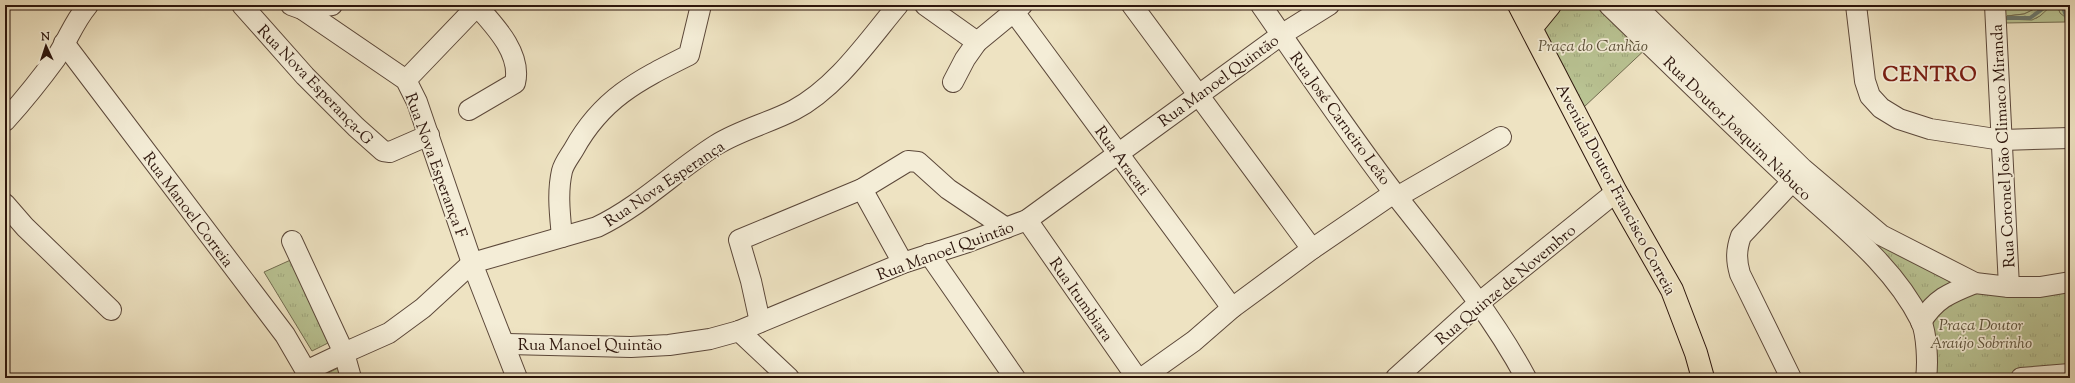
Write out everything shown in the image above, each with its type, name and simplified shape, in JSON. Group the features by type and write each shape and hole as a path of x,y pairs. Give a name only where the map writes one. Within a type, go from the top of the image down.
{"main road":[{"name":"Avenida Doutor Francisco Correia","path":"1519,5 1532,27 1616,192 1672,290 1696,353 1703,378"},
{"path":"1532,27 1550,5"}],"street":[{"name":"Rua Nova Esperança-G","path":"242,5 306,76 383,152 396,150 429,135"},
{"path":"296,7 332,5"},
{"path":"328,28 341,5"},
{"path":"562,237 559,196 562,169 580,137 606,104 640,80 690,55 701,5"},
{"name":"Rua Nova Esperança","path":"308,374 344,353 388,333 423,308 472,264 597,227 616,218 718,144 794,110 818,95 839,75 898,5"},
{"path":"925,5 977,42"},
{"path":"1132,5 1312,249"},
{"name":"Rua José Carneiro Leão","path":"1260,5 1395,195 1480,302 1508,344 1526,378"},
{"name":"Rua Manoel Quintão","path":"504,344 631,347 710,339 739,331 903,263 1027,220 1281,35 1329,5"},
{"name":"Rua Doutor Joaquim Nabuco","path":"1609,5 1798,175 1881,234 1975,283"},
{"name":"Rua Doutor Joaquim Nabuco","path":"1635,5 1868,249 1896,284 1922,322"},
{"path":"1856,5 1864,81 1870,96 1881,108 1898,119 1930,129 2002,140 2070,138"},
{"name":"Rua Coronel João Climaco Miranda","path":"1995,5 2009,287"},
{"path":"5,121 37,84 86,6"},
{"path":"406,80 478,6 504,37 518,72 515,83 468,110"},
{"name":"Rua Nova Esperança F","path":"296,7 406,80 417,102 472,264 517,378"},
{"path":"953,82 965,59 977,42 1018,8"},
{"name":"Rua Aracati","path":"1018,8 1117,153 1232,308"},
{"name":"Rua Manoel Correia","path":"64,43 285,335 308,374"},
{"path":"1142,378 1194,341 1232,308 1312,249 1395,195 1501,137"},
{"path":"760,322 751,280 739,240 862,189 903,163 913,160 918,162 965,202 1006,228"},
{"path":"1791,378 1740,274 1736,261 1737,248 1741,236 1798,175"},
{"path":"862,189 903,263"},
{"name":"Rua Quinze de Novembro","path":"1396,378 1480,302 1616,192"},
{"path":"5,204 25,227 111,310"},
{"name":"Rua Itumbiara","path":"1027,220 1137,378"},
{"path":"1868,249 1881,234"},
{"path":"292,241 344,353 352,378"},
{"path":"929,254 1015,378"},
{"path":"1926,378 1926,353 1922,322 1937,301 1975,283 2009,287 2040,286 2070,282"},
{"path":"739,331 789,378"},
{"path":"2021,378 2070,374"}],"green space":[{"name":"Praça do Canhão","path":"1525,5 1635,5 1881,234 1975,283 1928,311 1907,300 1650,45 1584,107"},
{"path":"2043,5 2024,14 2007,16 2037,18 2049,6 2057,5 2065,17 2065,22 2005,23 2004,8"},
{"path":"2043,5 2052,5 2040,16 2032,20 2006,19 2007,16 2024,14"},
{"path":"2057,5 2070,5 2070,69 2065,17 2060,13"},
{"path":"295,258 336,339 312,351 264,272"},
{"name":"Praça Doutor Araújo Sobrinho","path":"2070,287 2070,369 1983,378 1931,378 1927,326 1934,314 1975,288"},
{"path":"340,367 345,378 328,378 326,374"}],"waterway":[{"path":"2007,18 2030,18 2048,5"},
{"path":"2062,5 2070,26"}],"district":[{"name":"CENTRO","path":"1930,74"}]}
